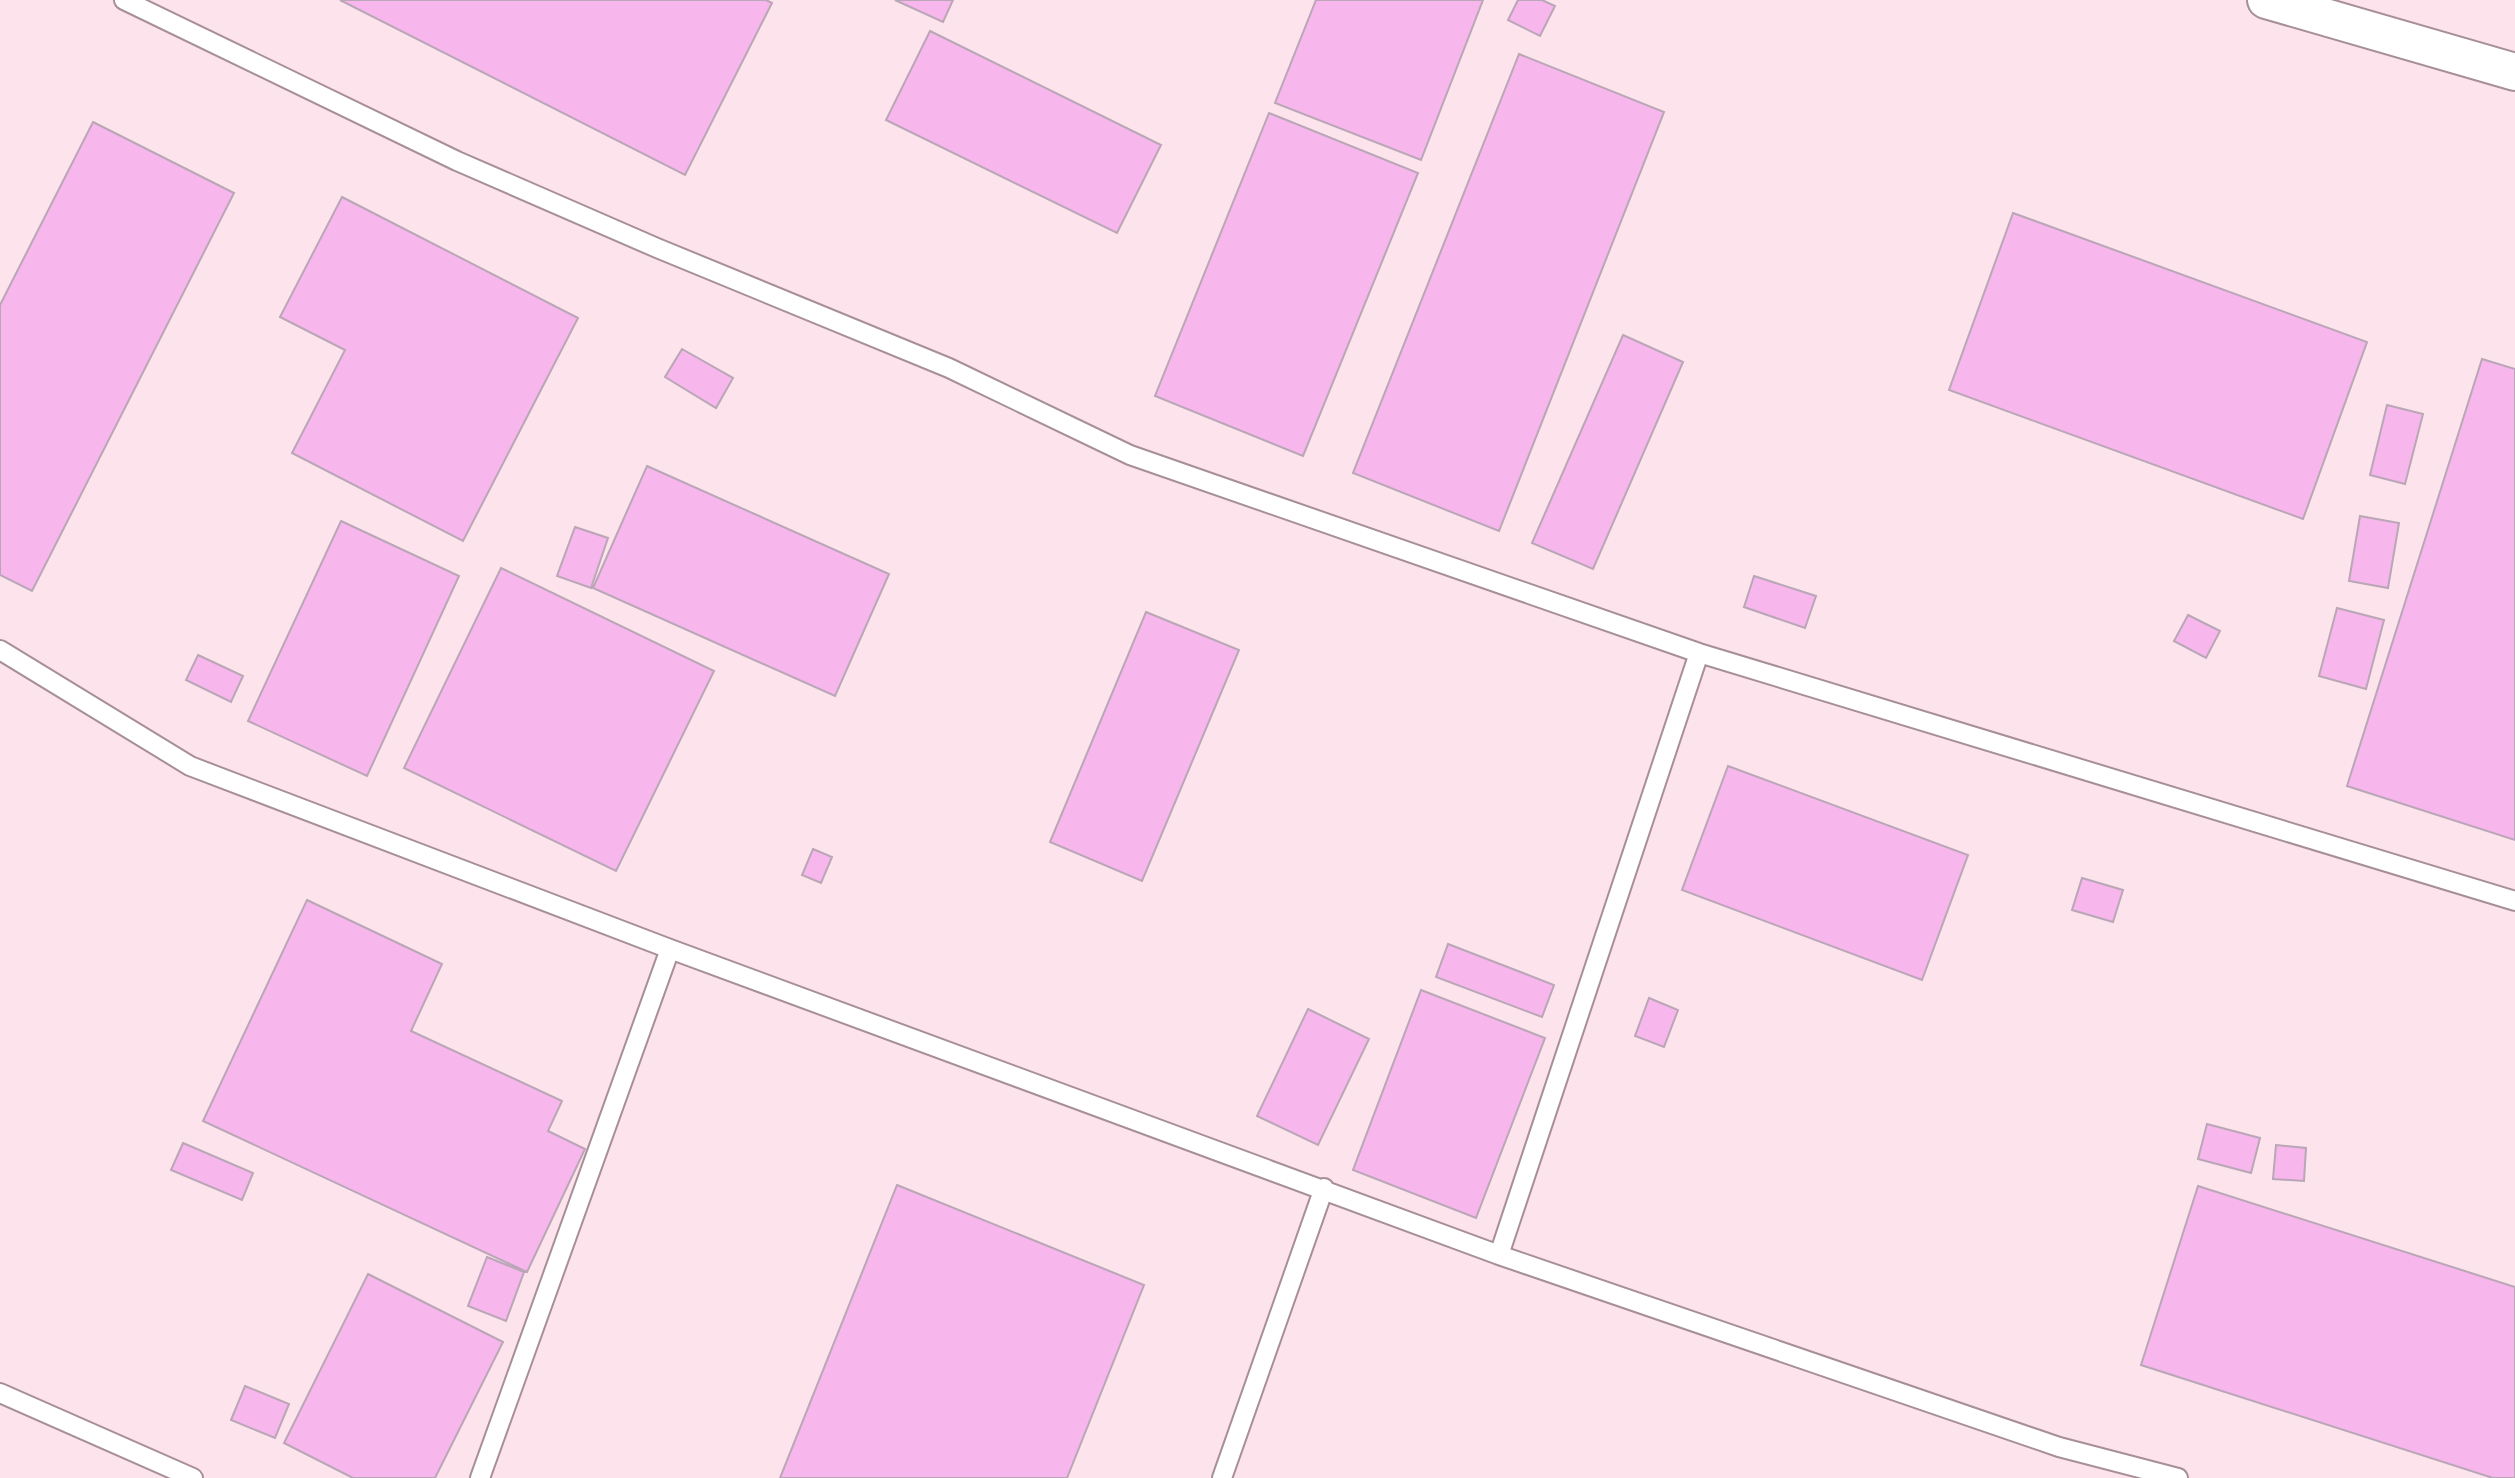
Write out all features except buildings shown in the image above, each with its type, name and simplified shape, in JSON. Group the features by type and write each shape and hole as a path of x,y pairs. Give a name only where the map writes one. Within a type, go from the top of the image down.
{"street":[{"path":"2266,0 2515,72"}],"lane":[{"path":"124,0 457,161 657,248 949,368 1130,455 1699,653 2515,901"},
{"path":"0,650 190,766 670,949 1499,1255 2059,1447 2178,1478"},
{"path":"1499,1255 1699,653"},
{"path":"480,1478 670,949"},
{"path":"1222,1478 1324,1188"},
{"path":"0,1393 193,1478"}]}
